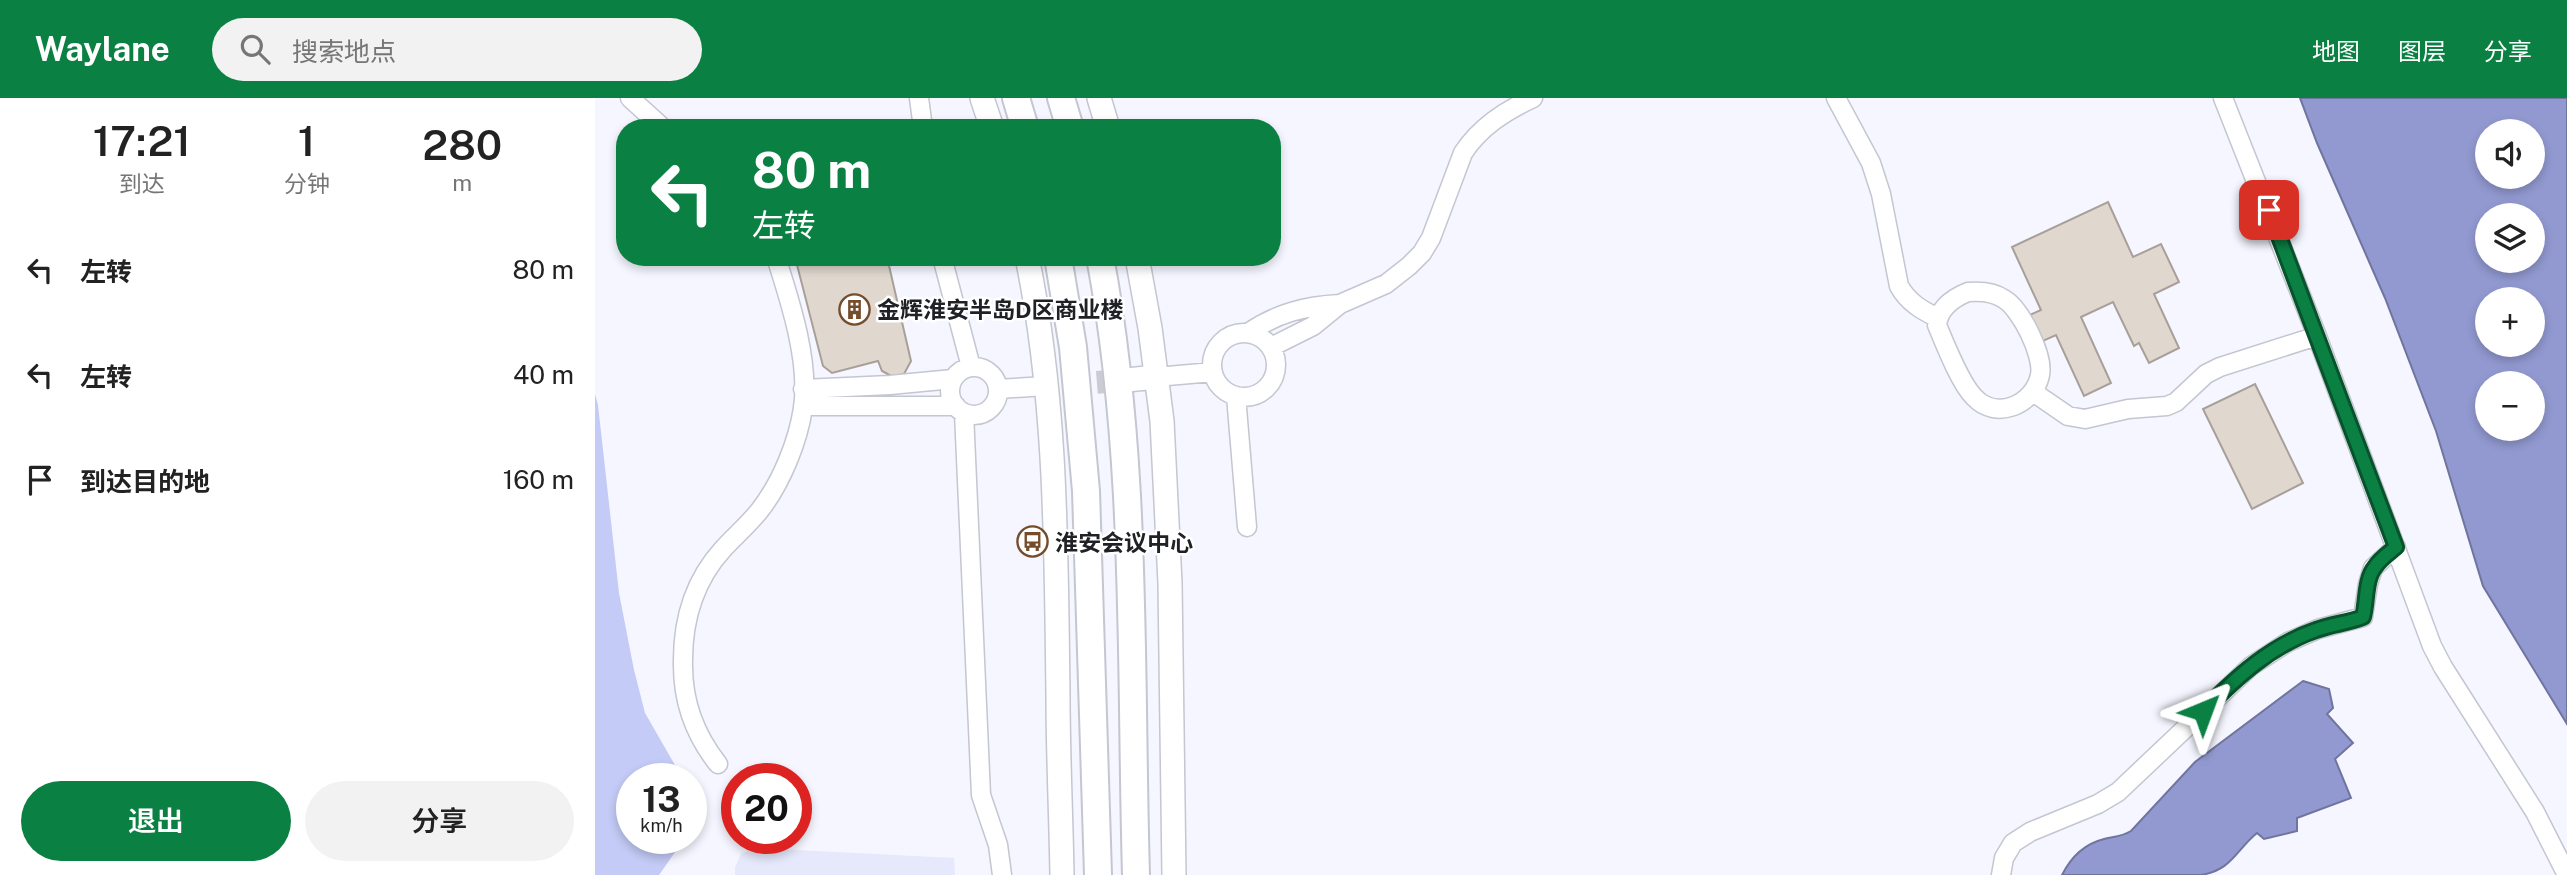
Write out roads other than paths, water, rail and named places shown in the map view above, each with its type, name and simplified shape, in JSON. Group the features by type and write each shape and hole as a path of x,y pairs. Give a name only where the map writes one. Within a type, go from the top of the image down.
{"highway":[{"path":"1016,98 1022,119"},
{"path":"1061,98 1067,119"},
{"path":"1060,266 1073,347 1086,491 1098,875"},
{"path":"1102,266 1116,353 1126,477 1136,875"}],"main road":[{"path":"982,98 989,119"},
{"path":"1099,98 1105,119"},
{"path":"1029,266 1055,386 1054,475 1062,875"},
{"path":"1138,266 1162,421 1170,583 1174,875"},
{"path":"1127,380 1156,377"}],"street":[{"path":"631,98 653,119"},
{"path":"919,98 922,119"},
{"path":"1271,347 1313,326 1340,304 1386,284 1409,266 1431,238 1463,153 1471,141 1497,118 1533,98"},
{"path":"1836,98 1871,163 1881,194 1899,286 1904,296 1914,305 1938,318"},
{"path":"2223,98 2317,336 2437,657 2535,812 2567,875"},
{"path":"717,764 704,747 686,701 683,628 700,581 717,556 761,508 775,487 792,447 803,398 796,323 779,266"},
{"path":"944,266 971,367"},
{"path":"1968,292 1989,293 2002,297 2017,310 2038,356 2041,374 2033,392 2006,409 1997,410 1980,403 1968,389 1937,325 1938,318 1949,302 1968,292"},
{"path":"1248,333 1272,318 1297,309 1340,304"},
{"path":"1238,333 1248,333 1257,335 1271,347 1276,365 1271,384 1255,395 1236,396 1221,387 1213,372 1215,352 1221,344 1238,333"},
{"path":"2033,392 2068,416 2077,419 2128,409 2167,406 2184,397 2206,374 2220,367 2317,336"},
{"path":"803,398 960,410 974,415 988,410 994,404 998,389 992,375 986,370 971,367 964,369 953,379 950,394 960,410 981,795 998,845 1002,875"},
{"path":"1156,377 1213,372"},
{"path":"803,398 953,379"},
{"path":"998,389 1055,386"},
{"path":"1236,396 1247,527"},
{"path":"2001,875 2004,858 2013,843 2030,832 2098,804 2118,792 2251,666 2288,642 2318,629 2363,617 2368,601 2368,584 2374,568 2396,547"}],"tunnel":[{"path":"1063,385 1127,380"}],"place":[{"name":"金辉淮安半岛D区商业楼","path":"854,309"},
{"name":"淮安会议中心","path":"1032,542"}]}
